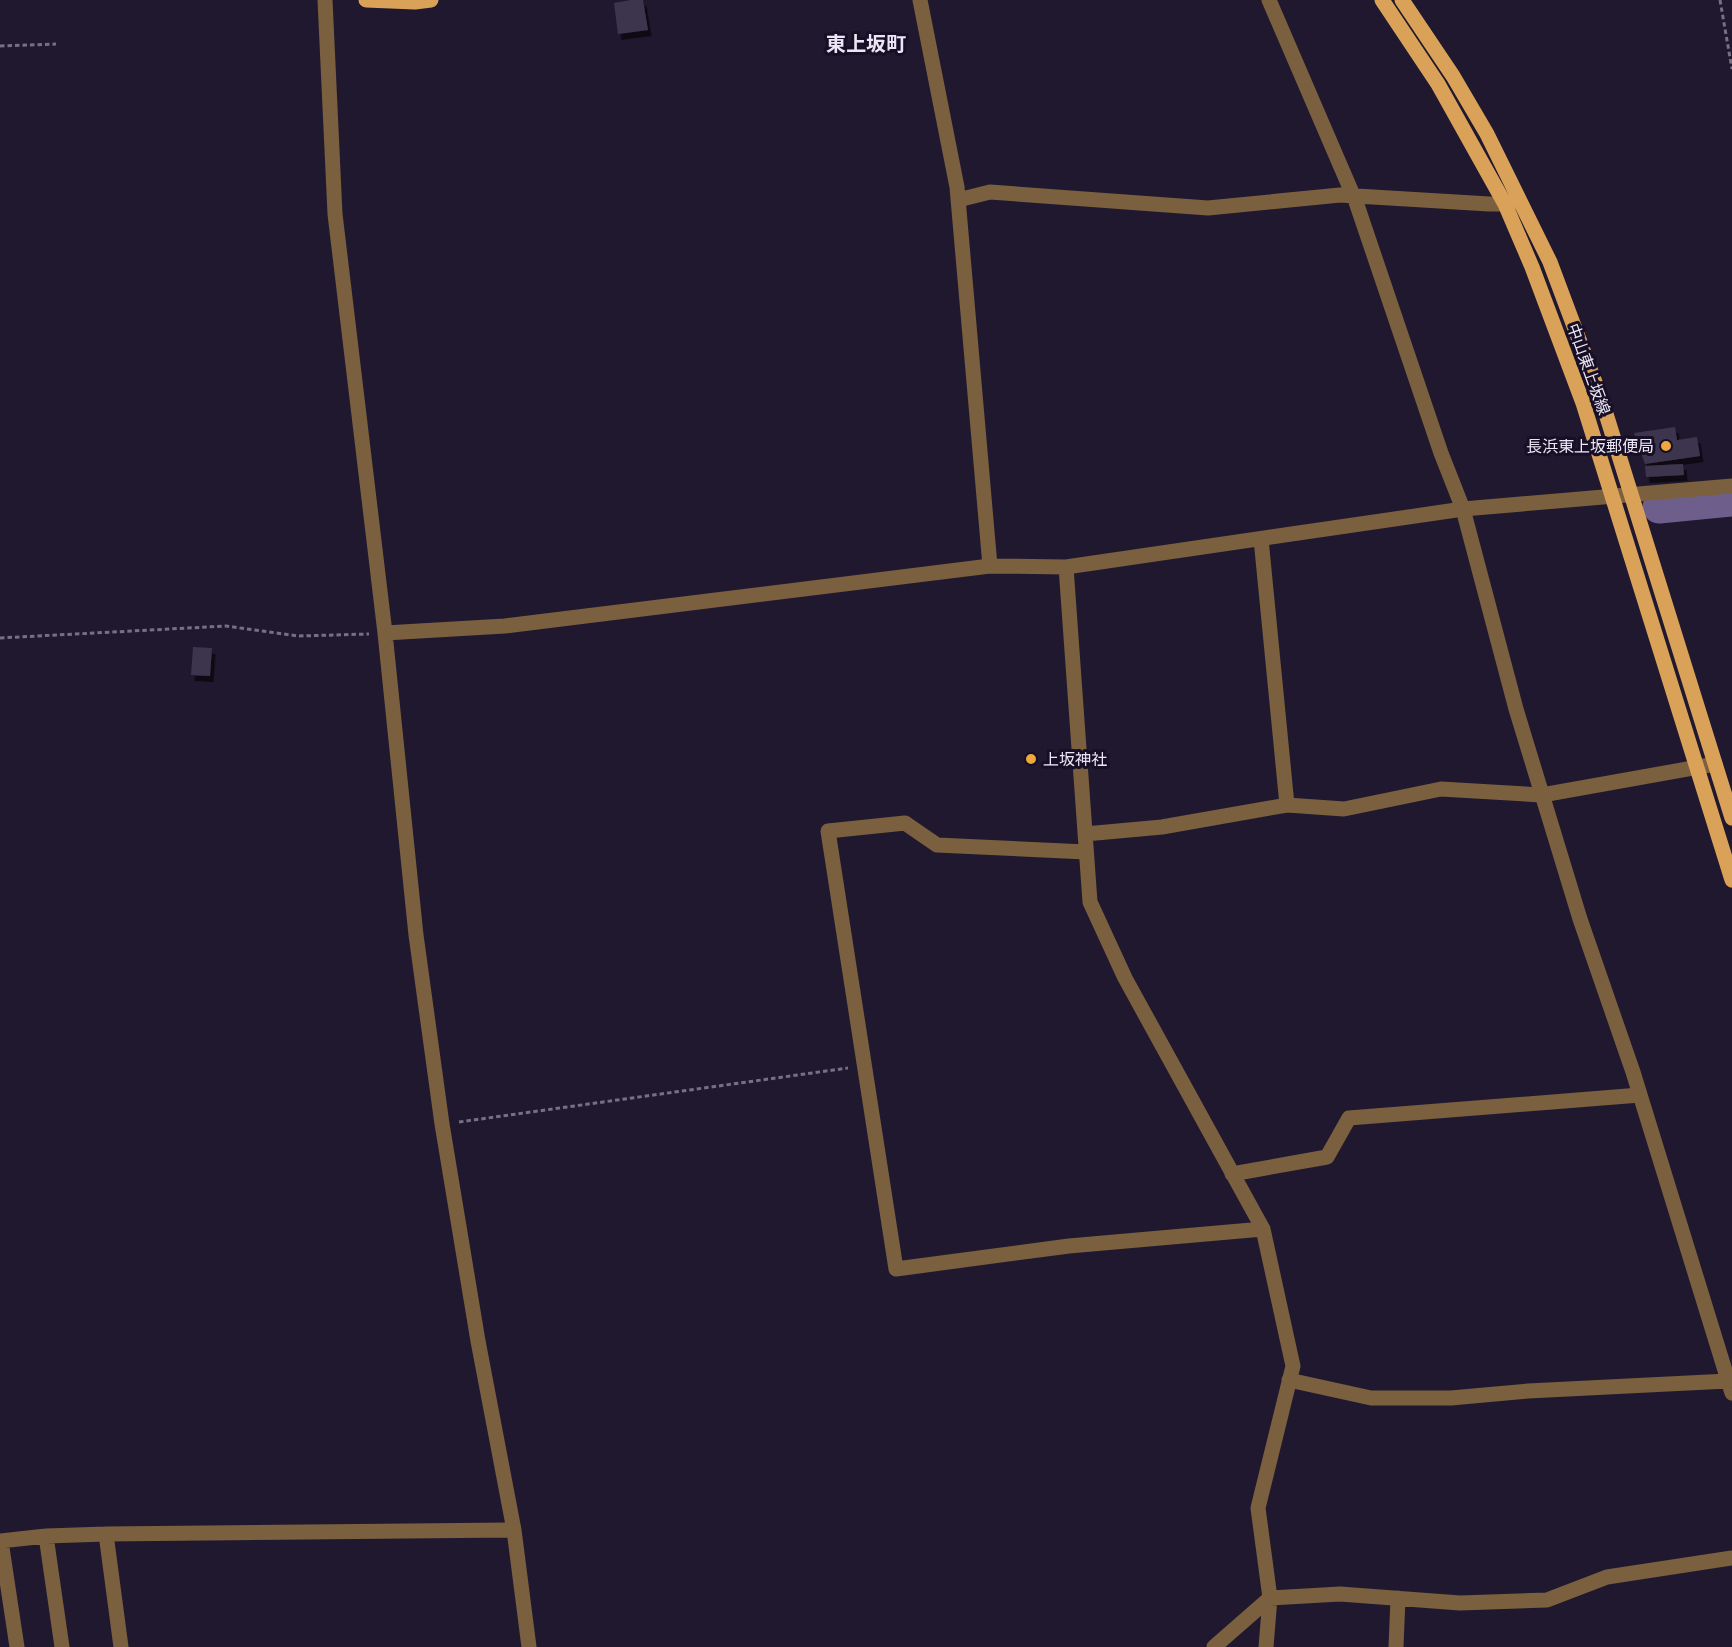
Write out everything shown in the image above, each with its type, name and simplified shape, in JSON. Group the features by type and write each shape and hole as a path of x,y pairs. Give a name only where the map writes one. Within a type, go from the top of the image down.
{"main road":[{"path":"366,0 415,2 431,0"},
{"name":"中山東上坂線","path":"1382,0 1438,84 1505,204 1564,349 1614,496 1732,880"},
{"name":"中山東上坂線","path":"1402,0 1453,76 1522,199 1554,272 1602,401 1732,818"}],"street":[{"path":"325,0 335,214 385,633 416,935 442,1124 478,1341 514,1530 529,1647"},
{"path":"920,0 958,200 990,566"},
{"path":"1269,0 1353,196 1441,453 1463,509 1542,795 1580,919 1640,1095 1730,1380 1528,1391 1451,1398 1371,1398 1289,1380"},
{"path":"958,200 990,192 1208,208 1340,195 1505,204 1522,199"},
{"path":"385,633 505,626 990,566 1066,567 1463,509 1732,486"},
{"path":"1261,539 1287,805"},
{"path":"1066,567 1090,902 1125,978 1263,1229 1293,1365 1258,1508 1270,1599 1266,1647"},
{"path":"1085,834 1162,827 1287,805 1344,809 1442,789 1542,795 1715,764"},
{"path":"1086,852 938,845 905,823 828,831 896,1269 1069,1246 1263,1229"},
{"path":"1232,1174 1327,1157 1349,1118 1640,1095"},
{"path":"18,1647 1,1541 46,1536 106,1534 514,1530"},
{"path":"106,1534 121,1647"},
{"path":"46,1536 62,1647"},
{"path":"1214,1647 1270,1599 1340,1594 1460,1603 1547,1600 1607,1577 1732,1558"},
{"path":"1396,1647 1398,1598"}],"path":[{"path":"1720,0 1732,69"},
{"path":"0,46 56,44"},
{"path":"0,638 226,626 298,636 385,633"},
{"path":"442,1124 864,1065"}],"building":[{"path":"643,0 648,30 618,34 614,3"},
{"path":"1675,427 1677,440 1697,437 1700,456 1645,464 1634,433"},
{"path":"1683,464 1684,475 1646,477 1645,466"},
{"path":"193,647 212,648 210,676 191,675"}],"waterway":[{"path":"1659,507 1732,500"}],"place":[{"name":"長浜東上坂郵便局","path":"1666,446"},
{"name":"上坂神社","path":"1031,759"}],"district":[{"name":"東上坂町","path":"866,44"}]}
